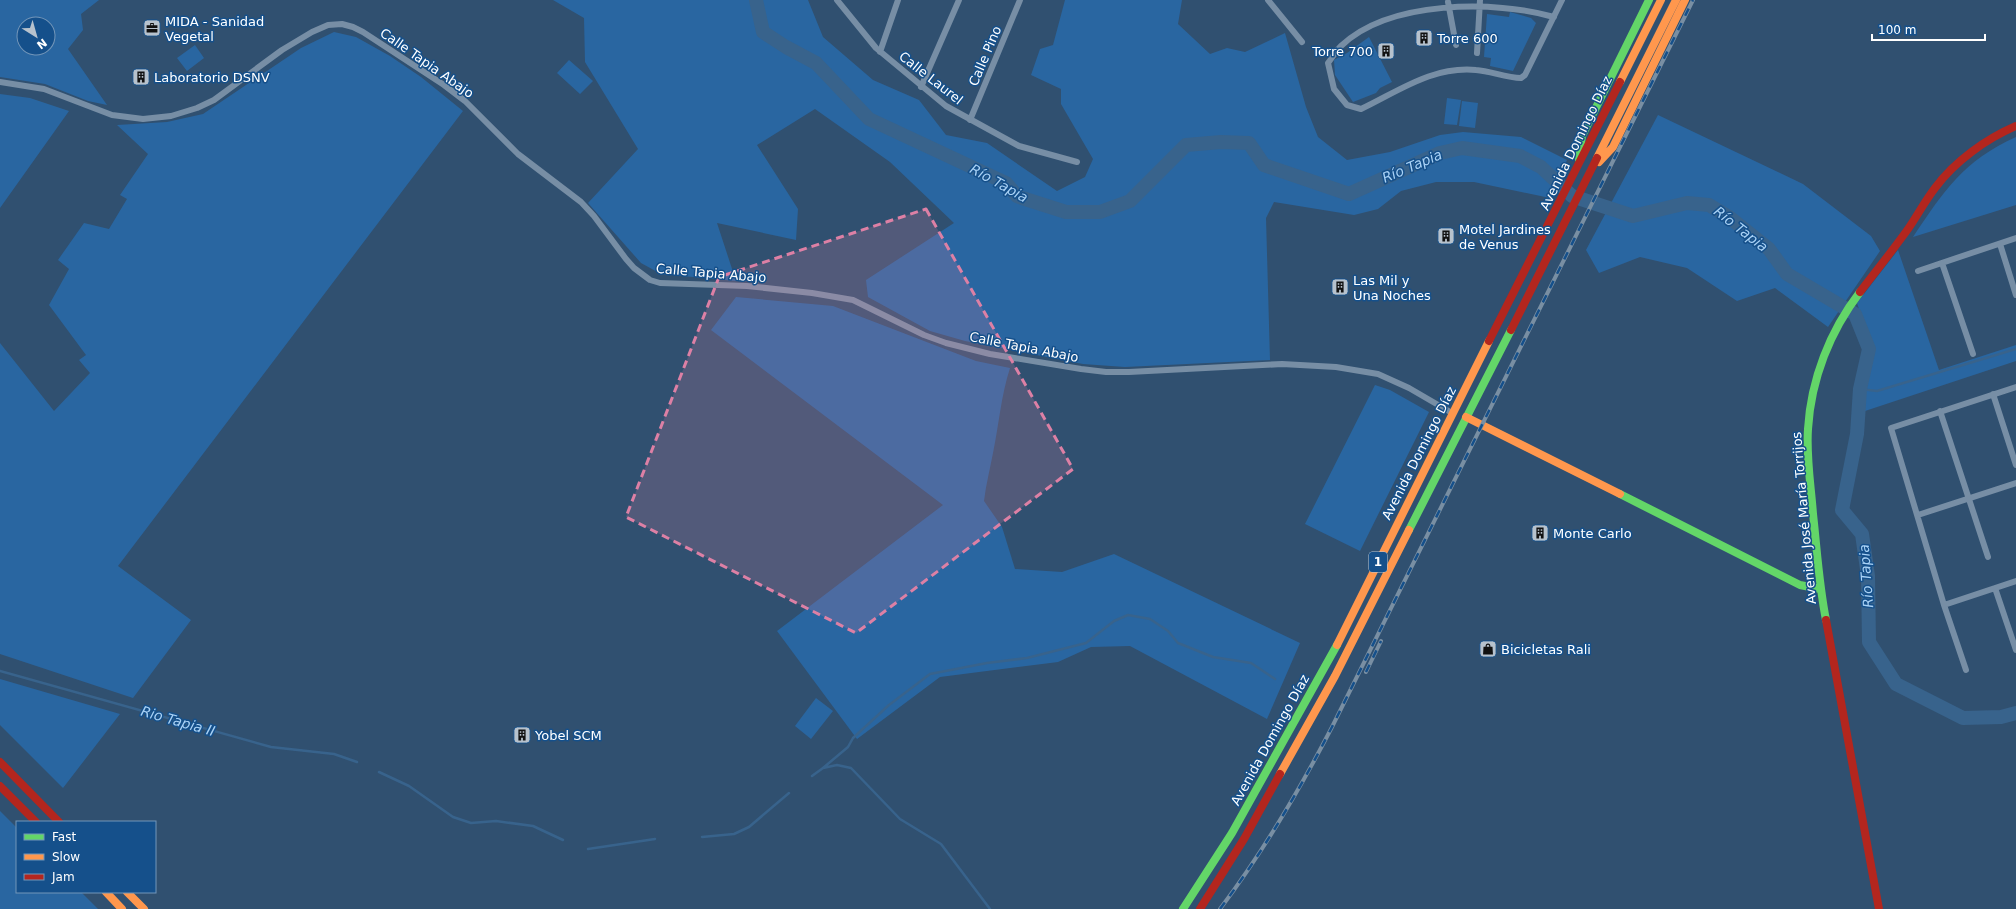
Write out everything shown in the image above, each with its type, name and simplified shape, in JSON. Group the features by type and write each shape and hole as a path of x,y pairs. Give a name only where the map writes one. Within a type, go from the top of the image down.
{"main road":[{"path":"1577,168 1582,136 1649,0"},
{"name":"Avenida Domingo Díaz","path":"1183,909 1232,833 1324,670 1661,0"},
{"name":"Avenida Domingo Díaz","path":"1200,909 1244,839 1335,676 1570,213 1676,0"},
{"path":"1589,175 1613,147 1685,0"},
{"name":"Avenida José María Torrijos","path":"1879,909 1820,589 1808,453 1808,429 1816,377 1823,355 1858,294 1908,229 1949,171 1983,144 2016,126"},
{"path":"1466,417 1800,585 1820,589"},
{"path":"0,762 58,821"},
{"path":"0,786 35,821"},
{"path":"107,893 122,909"},
{"path":"128,893 144,909"}],"street":[{"name":"Calle Laurel","path":"836,0 880,52 946,106 1019,146 1076,162"},
{"path":"880,52 898,0"},
{"path":"921,87 959,0"},
{"name":"Calle Pino","path":"970,120 1020,0"},
{"path":"1269,0 1302,42"},
{"path":"1554,17 1526,6 1480,0 1448,2 1403,11 1364,29 1341,46 1328,64 1334,89 1347,105 1361,109 1414,81 1437,73 1458,70 1477,70 1521,78 1525,75 1554,17 1562,0"},
{"path":"1477,53 1480,0"},
{"path":"1448,2 1456,45"},
{"name":"Calle Tapia Abajo","path":"0,82 44,89 112,116 143,119 171,116 197,108 214,100 282,50 312,32 328,25 342,24 364,32 444,85 465,101 518,154 581,202 594,216 626,259 650,280 660,283 754,287 853,300 924,335 946,343 990,354 1081,370 1121,372 1295,364 1359,370 1378,374 1410,388 1452,413"},
{"path":"1918,270 2016,238"},
{"path":"2000,244 2016,295"},
{"path":"1942,263 1973,354"},
{"path":"1966,670 1944,605 1891,428 2016,386"},
{"path":"1993,394 2016,465"},
{"path":"1940,411 1988,557"},
{"path":"1918,515 2016,483"},
{"path":"1944,605 2016,581"},
{"path":"1995,588 2016,650"}],"highlighted area":[{"path":"926,209 1073,469 856,633 626,517 719,277"}],"shaded area":[{"path":"0,0 99,0 81,14 83,30 68,49 107,105 88,101 45,84 0,77"},
{"path":"553,0 808,0 823,37 873,80 919,100 946,135 987,143 1057,191 1085,177 1093,159 1061,104 1061,89 1031,75 1040,49 1053,45 1065,0 1182,0 1178,24 1210,54 1227,48 1245,52 1285,33 1306,107 1318,137 1347,160 1390,152 1440,135 1463,132 1521,137 1567,160 1550,198 1474,182 1436,182 1401,191 1378,209 1354,215 1274,202 1266,218 1270,360 1125,367 1083,364 965,341 930,331 868,297 866,280 954,223 890,162 815,109 757,145 798,209 796,240 717,223 736,281 661,274 641,263 588,203 638,149 585,62 584,18"},
{"path":"1510,12 1531,18 1536,23 1513,71 1490,66 1491,58 1484,57 1487,14 1509,17"},
{"path":"334,32 356,37 390,56 421,77 463,111 118,566 191,620 133,698 0,654 0,343 54,411 90,373 79,360 86,355 49,305 69,269 58,260 84,223 109,229 127,199 120,195 148,154 117,125 167,122 203,114 301,48"},
{"path":"1369,37 1392,82 1380,88 1376,93 1353,102 1335,75 1334,60 1347,53"},
{"path":"195,45 204,58 187,71 177,58"},
{"path":"569,60 593,81 580,94 557,73"},
{"path":"0,94 30,98 69,111 0,208"},
{"path":"1447,98 1461,100 1457,125 1444,124"},
{"path":"1462,101 1478,103 1475,128 1459,126"},
{"path":"1658,115 1803,184 1871,236 1880,251 1828,327 1775,288 1737,301 1687,268 1640,257 1599,273 1586,250"},
{"path":"2016,137 2016,205 1913,237 1945,191 1968,167 1998,146"},
{"path":"1898,250 1939,370 2016,345 2016,361 1862,412 1870,342 1857,303"},
{"path":"736,297 833,306 976,361 1010,368 1002,400 984,501 1002,527 1015,569 1062,572 1114,554 1300,643 1267,719 1130,646 1091,647 1058,662 940,677 857,739 777,631 943,505 711,330"},
{"path":"1375,385 1390,390 1429,412 1360,551 1305,524"},
{"path":"0,679 120,714 63,788 0,725"},
{"path":"816,698 833,711 811,739 795,726"},
{"path":"0,811 16,827 16,893 82,893 98,909 0,909"}],"waterway":[{"name":"Río Tapia","path":"756,0 763,32 786,47 816,63 869,119 1006,183 1017,196 1066,212 1100,212 1130,201 1186,145 1221,142 1249,143 1264,165 1349,194 1440,153 1462,148 1520,156 1541,167 1572,196 1633,216 1687,203 1709,205 1729,217 1769,249 1787,274 1855,314 1869,349 1860,389 1857,434 1842,510 1862,534 1868,576 1869,642 1896,684 1963,718 2001,717 2016,713"},
{"path":"1860,389 1877,391 2016,349"},
{"path":"823,768 848,747 853,738 889,705 930,674 987,663 1027,658 1086,643 1114,621 1128,615 1150,619 1168,631 1178,643 1213,657 1251,663 1275,679"},
{"name":"Rio Tapia II","path":"0,671 271,747 334,754 357,762"},
{"path":"812,776 823,768 837,765 851,768 900,819 941,844 990,909"},
{"name":"Rio Tapia II","path":"379,772 409,786 453,817 471,823 496,821 533,826 563,840"},
{"name":"Rio Tapia II","path":"702,837 734,834 749,827 789,793"},
{"name":"Rio Tapia II","path":"588,849 655,839"}],"railway":[{"path":"1220,909 1251,866 1280,821 1332,727 1693,0"},
{"path":"1366,672 1381,641"}],"traffic: fast":[{"path":"1579,159 1582,136 1649,0"},
{"path":"1826,620 1818,567 1808,461 1808,429 1813,392 1824,356 1831,339 1849,307 1860,292"},
{"path":"1409,530 1511,330"},
{"path":"1620,494 1800,585 1820,589"},
{"path":"1183,909 1232,833 1337,645"}],"traffic: slow":[{"path":"1620,82 1661,0"},
{"path":"1597,158 1676,0"},
{"path":"1599,162 1613,147 1685,0"},
{"path":"1337,645 1489,341"},
{"path":"1466,417 1620,494"},
{"path":"1280,774 1335,676 1409,530"},
{"path":"107,893 122,909"},
{"path":"128,893 144,909"}],"traffic: jam":[{"path":"1489,341 1620,82"},
{"path":"1860,292 1902,237 1931,193 1943,178 1982,144 2016,126"},
{"path":"1511,330 1597,158"},
{"path":"1826,620 1879,909"},
{"path":"0,762 58,821"},
{"path":"1200,909 1244,839 1280,774"},
{"path":"0,786 35,821"}],"place":[{"name":"MIDA - Sanidad Vegetal","path":"152,28"},
{"name":"Torre 600","path":"1424,38"},
{"name":"Torre 700","path":"1386,51"},
{"name":"Laboratorio DSNV","path":"141,77"},
{"name":"Motel Jardines de Venus","path":"1446,236"},
{"name":"Las Mil y Una Noches","path":"1340,287"},
{"name":"Monte Carlo","path":"1540,533"},
{"name":"Bicicletas Rali","path":"1488,649"},
{"name":"Yobel SCM","path":"522,735"}]}
